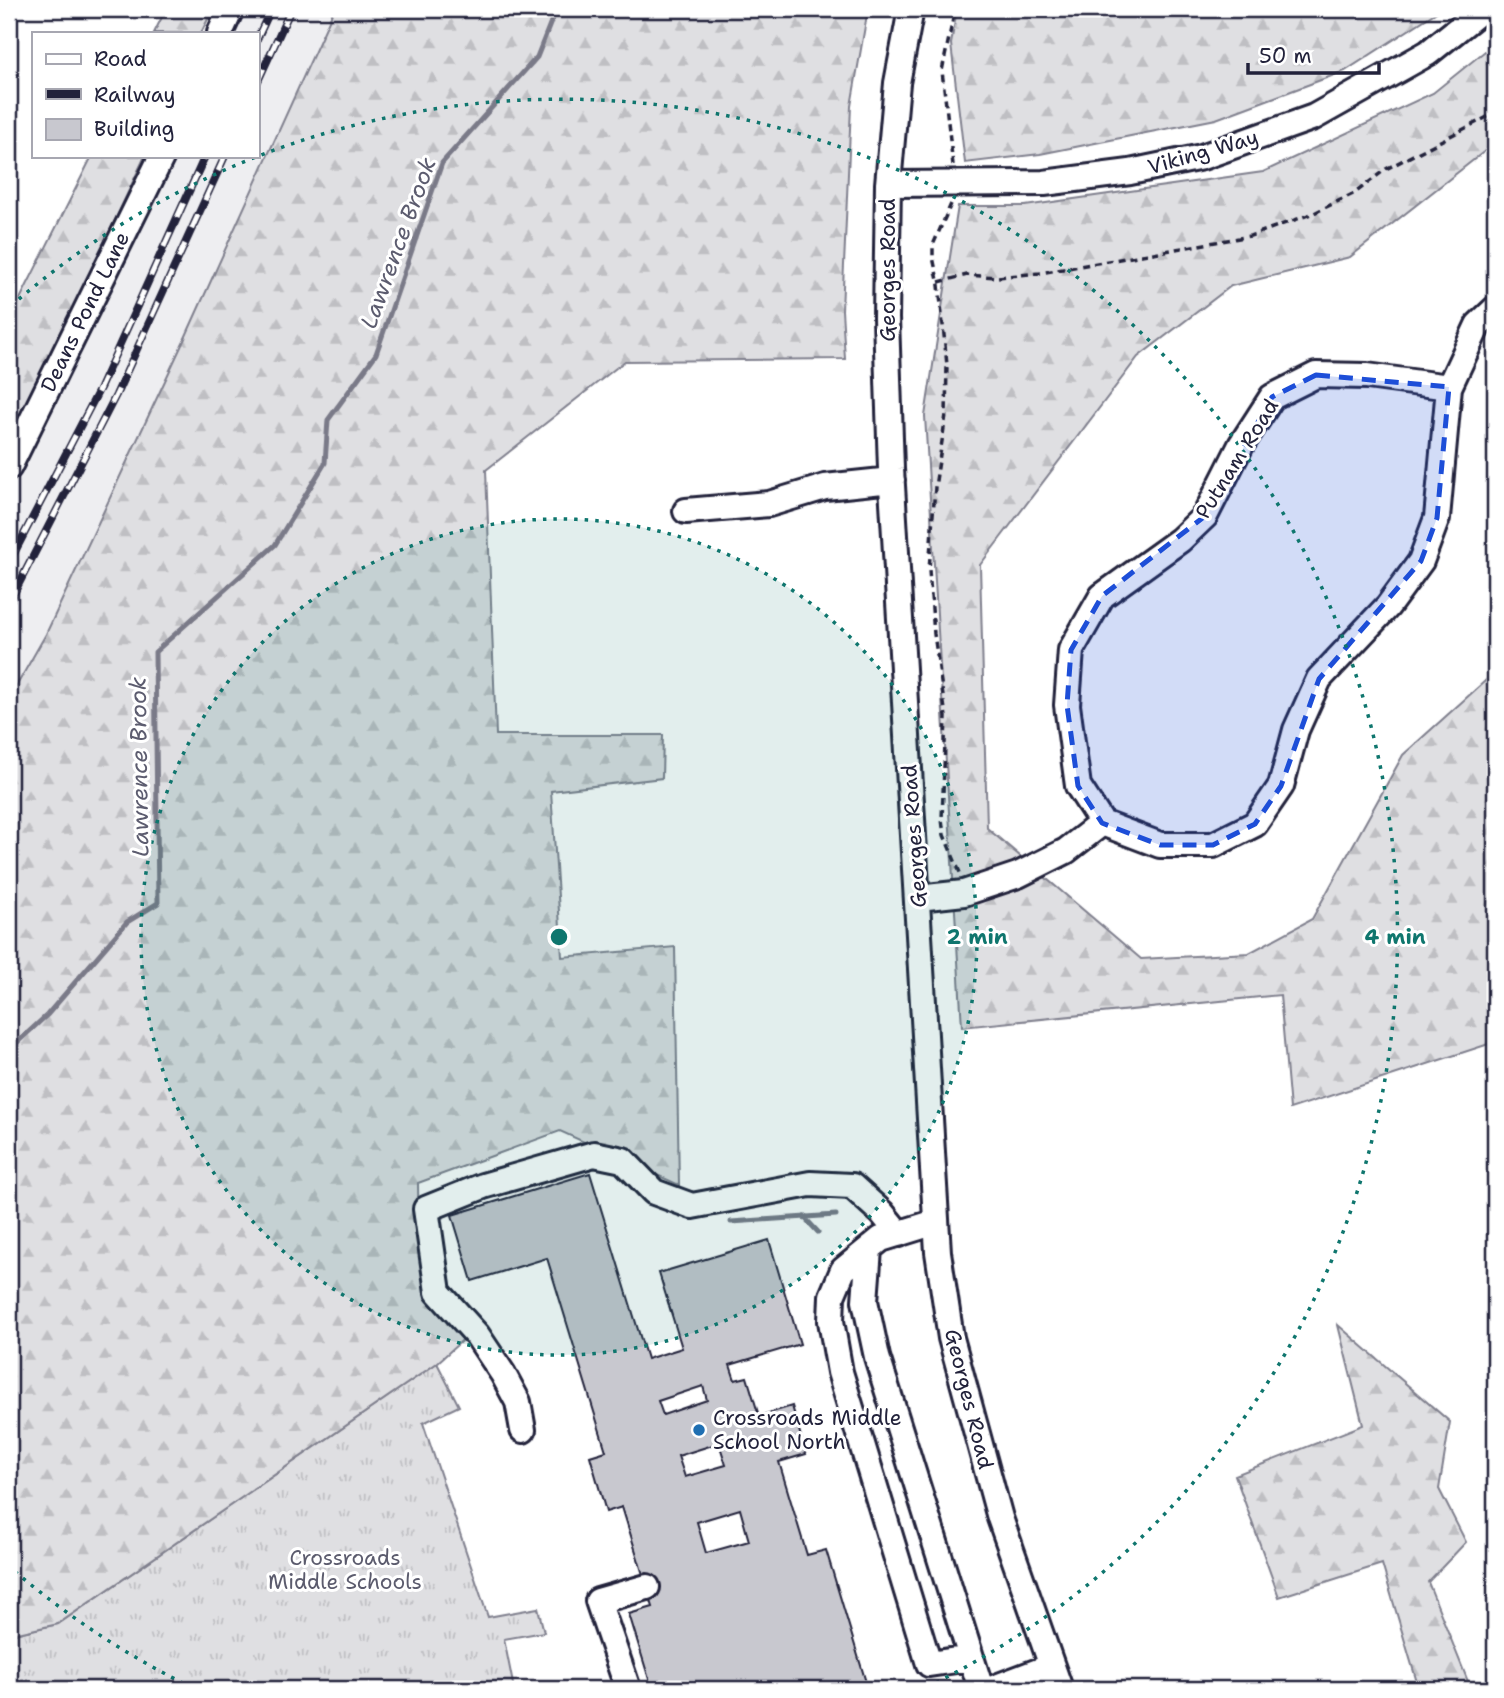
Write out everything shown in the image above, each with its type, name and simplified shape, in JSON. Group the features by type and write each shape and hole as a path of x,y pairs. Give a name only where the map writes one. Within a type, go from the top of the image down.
{"street":[{"path":"220,32 231,9"},
{"name":"Georges Road","path":"911,9 897,83 888,184 886,318 892,480 938,1252 951,1338 1000,1518 1056,1678"},
{"name":"Viking Way","path":"888,184 1044,183 1130,173 1202,157 1314,117 1428,53 1483,9"},
{"name":"Deans Pond Lane","path":"9,467 161,158"},
{"path":"918,898 964,893 1018,874 1066,851 1102,823 1160,845 1213,845 1255,824 1281,786 1296,730 1319,679 1388,606 1422,561 1437,518 1449,387 1478,325 1495,309"},
{"name":"Putnam Road","path":"1102,823 1078,786 1067,705 1071,650 1102,596 1181,540 1205,516 1241,445 1272,397 1316,375 1367,376 1449,387"},
{"path":"686,512 769,504 825,487 892,480"},
{"path":"523,1430 518,1402 503,1374 477,1335 438,1292 426,1209 483,1186 594,1153 623,1160 654,1192 692,1206 810,1184 852,1186 882,1213 899,1234"},
{"path":"936,1222 881,1239 844,1270 832,1296 831,1321 840,1372 929,1664 970,1658"},
{"path":"869,1249 864,1301 877,1357 981,1689"},
{"path":"628,1689 598,1601 647,1587"},
{"path":"991,1689 1056,1678"}],"path":[{"path":"954,170 942,71 955,9"},
{"path":"939,282 967,275 998,277 1040,273 1250,236 1355,193 1386,169 1495,113"},
{"path":"953,198 933,245 947,365 946,415 935,487 929,570 934,634 946,717 942,819 944,835 961,874"}],"highlighted area":[{"path":"1316,375 1449,387 1437,518 1421,561 1319,679 1281,786 1255,824 1213,845 1160,845 1102,823 1078,786 1067,705 1071,650 1102,596 1205,516 1272,397"}],"shaded area":[{"path":"234,9 334,9 186,336 46,634 9,699 9,487 165,158 259,158 259,32 222,32"}],"green space":[{"path":"166,9 213,9 202,32 154,32"},
{"path":"334,9 868,9 851,106 842,310 845,359 625,361 486,470 496,735 663,735 662,778 551,791 562,957 675,947 679,1185 560,1131 418,1183 419,1248 468,1335 437,1363 58,1624 9,1635 9,699 46,634 186,336"},
{"path":"957,9 1441,9 1345,71 1216,119 1040,154 965,163 951,44"},
{"path":"1495,43 1495,143 1350,257 1231,286 1138,357 980,565 987,828 1141,959 1249,953 1312,919 1403,755 1495,672 1495,1042 1290,1109 1280,995 962,1027 925,416 958,206 1025,206 1263,172 1433,93"},
{"path":"91,158 144,158 9,446 9,321"},
{"path":"1338,1325 1450,1422 1439,1489 1466,1542 1428,1582 1471,1689 1419,1689 1382,1564 1279,1597 1235,1475 1363,1425"},
{"name":"Crossroads Middle Schools","path":"437,1363 459,1406 423,1423 488,1617 538,1608 544,1632 504,1639 514,1689 9,1689 9,1635 58,1624"}],"building":[{"name":"Crossroads Middle School North","path":"590,1173 647,1359 682,1348 659,1273 769,1240 800,1344 730,1365 735,1380 747,1377 759,1416 792,1406 806,1454 779,1462 807,1555 826,1550 868,1689 652,1689 629,1614 653,1607 622,1507 606,1512 590,1456 606,1451 547,1258 472,1281 452,1215","holes":["703,1386 707,1400 663,1415 658,1401","719,1443 726,1465 685,1477 678,1456","740,1509 749,1541 706,1553 697,1522"]}],"waterway":[{"name":"Lawrence Brook","path":"9,1050 47,1015 127,922 158,903 155,652 275,545 325,463 328,420 376,354 442,163 537,57 556,9"},
{"path":"731,1222 836,1215"},
{"path":"804,1217 818,1232"}],"railway":[{"path":"259,35 271,9"},
{"path":"259,79 291,9"},
{"path":"9,563 100,388 204,158"},
{"path":"9,603 116,395 224,158"}],"place":[{"name":"Crossroads Middle School North","path":"699,1430"}]}
